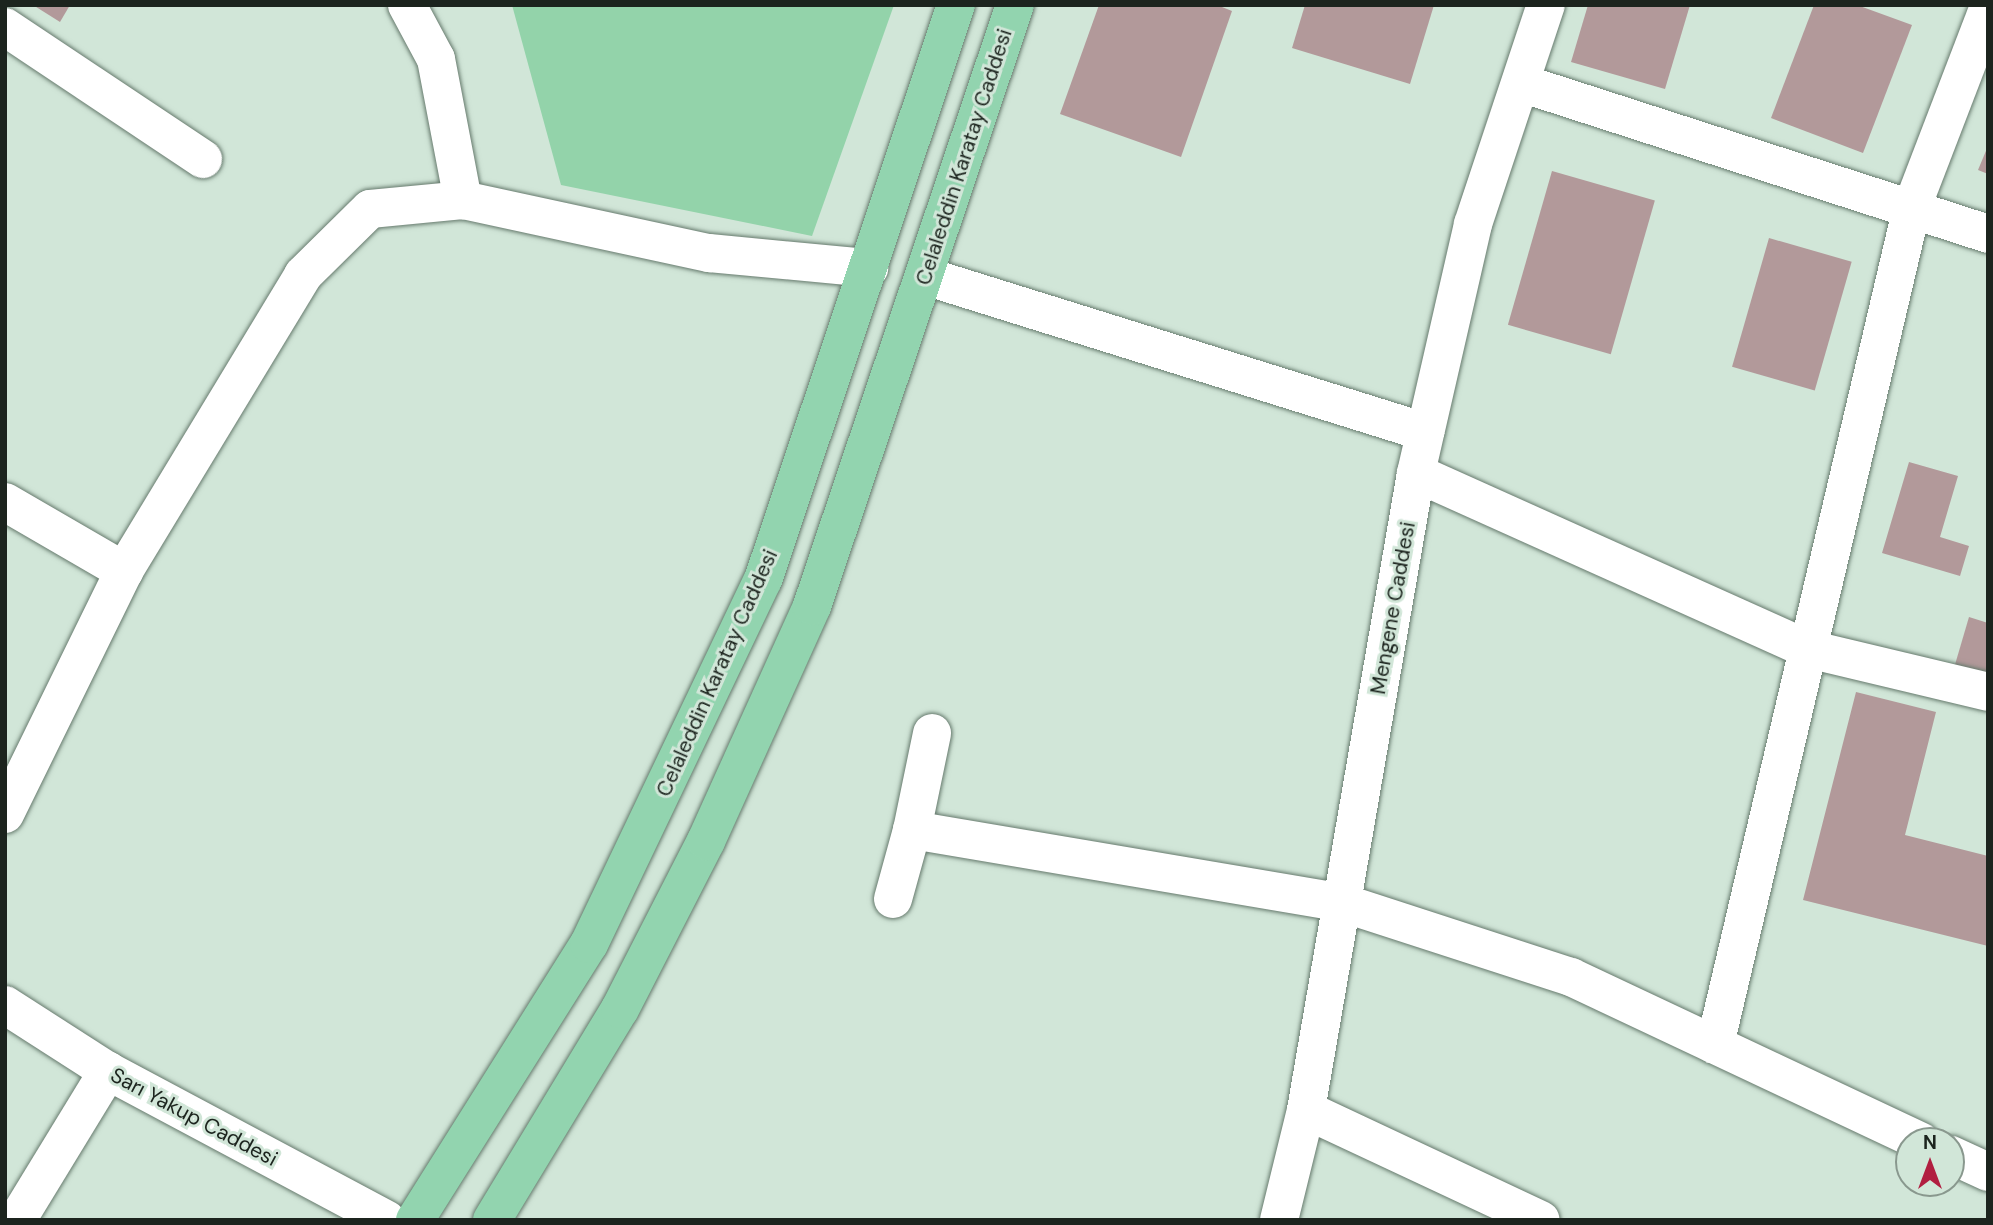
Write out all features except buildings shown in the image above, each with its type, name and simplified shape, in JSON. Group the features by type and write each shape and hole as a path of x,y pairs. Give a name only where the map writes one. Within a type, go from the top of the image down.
{"main road":[{"name":"Celaleddin Karatay Caddesi","path":"415,1220 589,944 679,765 763,580 956,5"},
{"name":"Celaleddin Karatay Caddesi","path":"492,1220 620,1009 706,841 812,606 1015,5"}],"street":[{"path":"407,5 436,59 463,200"},
{"name":"Mengene Caddesi","path":"1279,1220 1306,1110 1425,432 1473,224 1546,5"},
{"path":"1715,1045 1912,207 1988,9"},
{"path":"5,27 203,159"},
{"path":"1521,83 1912,207 1988,234"},
{"path":"5,814 124,571 303,275 370,209 463,200 709,253 869,268"},
{"path":"925,276 1425,432"},
{"path":"1416,473 1808,649 1988,692"},
{"path":"5,502 124,571"},
{"path":"893,899 912,830 932,733"},
{"path":"912,830 1343,903 1571,977 1895,1129"},
{"name":"Sarı Yakup Caddesi","path":"5,1005 107,1071 387,1220"},
{"path":"17,1220 107,1071"},
{"path":"1306,1110 1541,1220"},
{"path":"1965,1161 1988,1172"}],"green space":[{"path":"512,5 894,5 812,236 561,185"}]}
